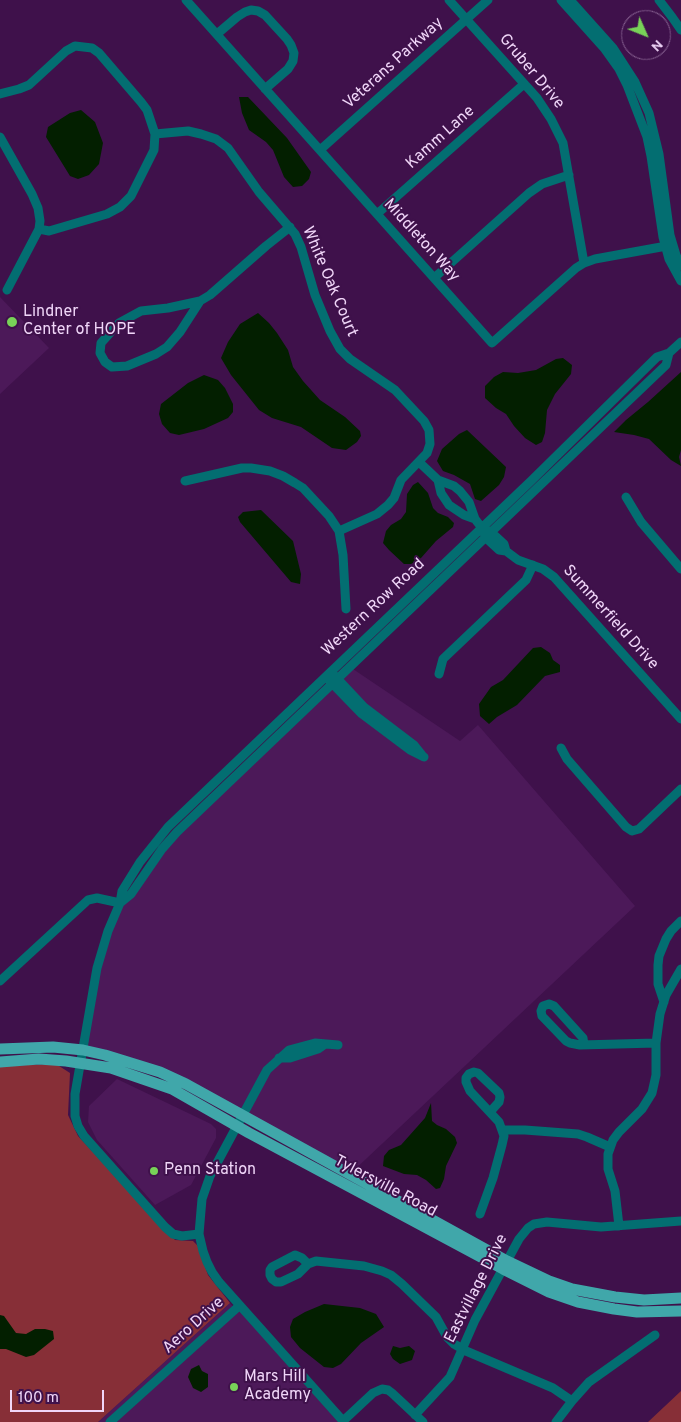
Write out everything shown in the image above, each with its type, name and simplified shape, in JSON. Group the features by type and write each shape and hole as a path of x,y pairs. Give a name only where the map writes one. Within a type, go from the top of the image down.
{"main road":[{"path":"0,1049 53,1047 83,1050"},
{"name":"Tylersville Road","path":"83,1050 106,1055 160,1072 186,1084 505,1265 549,1292 593,1306 638,1312 681,1312"},
{"path":"0,1062 39,1059 80,1064"},
{"name":"Tylersville Road","path":"80,1064 111,1068 172,1089 237,1127 505,1265 572,1289 593,1294 644,1300 681,1298"}],"street":[{"name":"Middleton Way","path":"186,0 492,343 584,263 595,259 669,246"},
{"name":"Gruber Drive","path":"449,0 524,84 552,119 563,143 584,263"},
{"name":"Veterans Parkway","path":"320,150 488,0"},
{"path":"561,0 604,48 631,84"},
{"path":"570,0 613,48 631,84 649,147 669,246 669,258 681,280"},
{"path":"659,0 681,30"},
{"path":"216,34 237,17 251,10 265,15 287,39 294,53 293,61 288,69 265,89"},
{"path":"0,94 29,85 66,51 75,46 92,48 147,110 155,134 154,150 130,196 120,207 107,214 50,231 39,229"},
{"name":"Kamm Lane","path":"377,214 524,84"},
{"name":"White Oak Court","path":"155,134 188,131 216,139 228,148 259,192 295,234 301,247 315,295 330,331 340,349 350,359 396,390 427,425 430,434 430,444 427,452 401,480 394,498 385,509 338,531"},
{"path":"0,138 32,194 38,208 40,221 39,229 7,290"},
{"path":"434,278 529,193 542,184 569,175"},
{"path":"200,301 180,332 167,347 156,354 127,366 112,367 105,362 100,353 101,343 118,323 142,311 200,301 210,295 290,227"},
{"path":"669,246 681,266"},
{"name":"Western Row Road","path":"199,1234 182,1236 174,1234 165,1227 84,1136 78,1126 74,1106 75,1094 93,990 102,948 120,903 122,891 140,862 168,827 482,528 657,357 669,353 681,342"},
{"name":"Western Row Road","path":"120,903 131,894 162,849 177,832 666,365 669,353"},
{"path":"419,462 438,480 460,490 469,502 474,519 489,535"},
{"path":"185,481 242,468 251,468 270,471 303,488 329,516 338,531 343,555 346,609"},
{"path":"438,480 440,493 448,505 474,519"},
{"path":"626,497 641,522 681,569"},
{"name":"Summerfield Drive","path":"489,535 504,544 506,551 518,560 543,569 554,577 681,719"},
{"path":"439,674 443,659 526,580 533,565"},
{"path":"328,674 362,714 410,750 424,757 414,746 335,682"},
{"path":"561,748 566,759 626,828 632,831 639,828 681,789"},
{"path":"0,981 88,900 97,898 120,903"},
{"path":"664,1002 658,984 659,956 666,939 681,920"},
{"path":"619,1226 615,1191 607,1159 610,1147 619,1132 642,1109 652,1093 656,1075 657,1028 672,982 681,969"},
{"path":"584,1044 583,1038 554,1006 549,1004 543,1006 541,1010 542,1016 570,1043 584,1044 656,1043"},
{"name":"Aero Drive","path":"110,1422 239,1306 212,1272 203,1251 199,1234 200,1209 206,1186 267,1070 288,1050 315,1043 338,1045"},
{"path":"480,1214 502,1145 503,1130 490,1112"},
{"path":"503,1130 578,1134 610,1147"},
{"name":"Eastvillage Drive","path":"415,1415 450,1377 471,1328 523,1232 534,1224 547,1222 600,1227 681,1222"},
{"path":"308,1264 321,1261 364,1266 391,1275 436,1316 450,1341 463,1349 554,1388 572,1401"},
{"path":"239,1306 344,1421 373,1393 382,1389 392,1393 423,1422"},
{"path":"556,1422 589,1382 655,1335"}],"shaded area":[{"path":"239,97 248,97 287,138 311,172 309,179 302,186 293,187 284,177 273,150 266,142 249,130 242,113"},
{"path":"81,110 95,122 103,143 99,164 89,175 78,179 70,176 46,137 48,127 70,113"},
{"name":"Lindner Center of HOPE","path":"0,297 49,348 0,394"},
{"path":"258,313 277,333 288,350 293,367 303,381 320,400 345,417 360,431 361,436 357,442 346,450 332,448 301,427 272,418 259,410 231,375 221,358 228,342 240,324"},
{"path":"563,358 572,365 571,374 555,394 547,410 545,433 542,442 536,445 525,438 506,414 485,398 485,386 494,377 503,372 518,373 536,370 556,359"},
{"path":"681,372 681,450 679,457 681,466 671,460 649,439 614,432"},
{"path":"204,375 218,380 225,388 233,404 233,412 228,418 204,429 179,435 170,433 162,424 159,414 161,404 188,383"},
{"path":"467,430 506,467 504,477 499,485 481,501 475,499 470,484 443,471 437,461 442,449 459,434"},
{"path":"418,482 428,493 433,508 454,523 453,527 436,541 421,558 411,564 404,564 383,543 386,531 391,525 401,519 406,512 407,494 413,485"},
{"path":"261,510 293,541 301,574 300,584 291,582 240,522 238,517 243,512"},
{"path":"541,647 550,653 553,660 560,665 560,672 545,676 517,705 489,724 480,716 479,704 491,687 503,680 533,648"},
{"path":"350,667 460,741 478,725 635,906 350,1174 186,1084 83,1050 93,990 120,903 162,849"},
{"path":"56,1064 70,1073 68,1115 78,1136 175,1240 193,1241 198,1246 208,1275 230,1303 98,1422 0,1422 0,1066"},
{"path":"117,1079 211,1124 216,1129 216,1138 191,1185 155,1205 97,1140 88,1122 89,1106"},
{"path":"431,1103 432,1121 446,1129 455,1137 457,1143 446,1166 440,1188 436,1189 417,1175 404,1174 383,1166 384,1156 389,1150 401,1145 425,1118"},
{"name":"Mars Hill Academy","path":"230,1303 238,1312 242,1309 344,1422 98,1422"},
{"path":"324,1304 360,1308 376,1314 384,1327 361,1343 341,1364 333,1368 324,1367 300,1348 291,1337 290,1327 293,1319"},
{"path":"0,1315 4,1316 16,1333 26,1334 35,1329 45,1329 53,1331 54,1339 34,1355 26,1357 6,1349 0,1349"},
{"path":"393,1346 400,1348 409,1346 415,1351 412,1360 400,1364 393,1359 390,1354"},
{"path":"199,1365 202,1371 208,1374 208,1387 201,1392 193,1388 188,1377 191,1369"},
{"path":"681,1391 681,1422 648,1422"}],"place":[{"name":"Lindner Center of HOPE","path":"12,322"},
{"name":"Penn Station","path":"154,1171"},
{"name":"Mars Hill Academy","path":"234,1387"}]}
